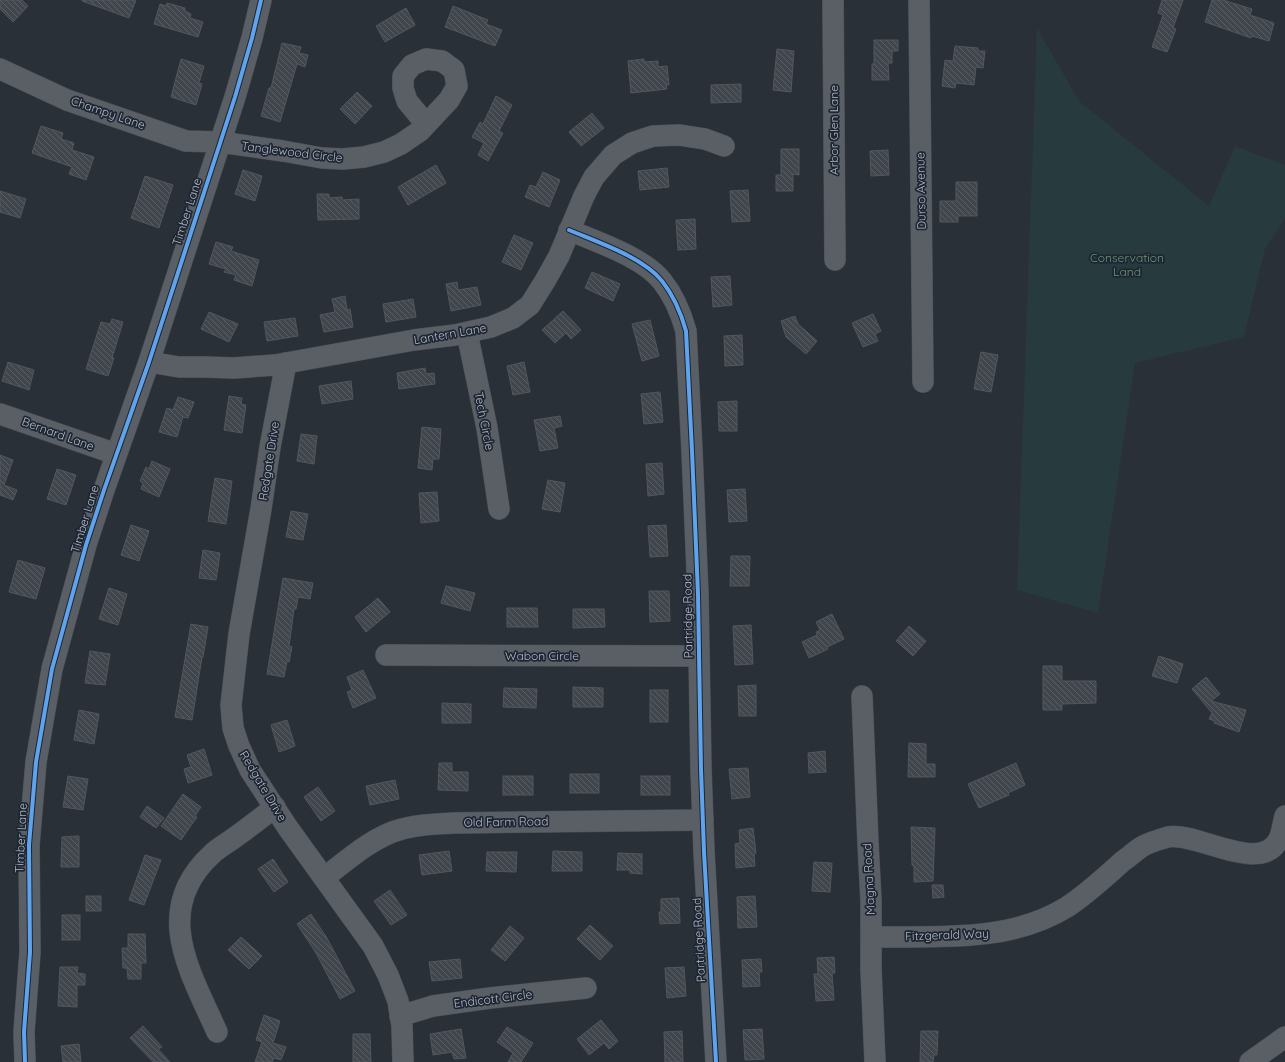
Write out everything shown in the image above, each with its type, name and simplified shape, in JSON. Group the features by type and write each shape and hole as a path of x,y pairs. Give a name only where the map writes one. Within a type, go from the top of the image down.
{"street":[{"name":"Timber Lane","path":"25,1062 24,1032 30,952 28,846 37,755 52,669 86,545 116,454 149,362 235,97 261,0"},
{"name":"Arbor Glen Lane","path":"832,0 835,260"},
{"name":"Durso Avenue","path":"919,0 923,382"},
{"name":"Champy Lane","path":"0,69 67,100 186,141 220,142"},
{"name":"Tanglewood Circle","path":"220,142 343,160 384,152 401,144 420,131 426,124"},
{"name":"Lantern Lane","path":"149,362 179,367 234,368 275,365 414,340 467,333 491,327 513,318 530,305 559,256 584,196 594,177 613,155 632,142 653,136 679,135 705,139 724,146"},
{"name":"Partridge Road","path":"569,230 628,256 645,266 662,281 673,298 686,331 698,594 703,820 716,1062"},
{"name":"Tech Circle","path":"467,333 487,428 499,510"},
{"name":"Redgate Drive","path":"286,363 270,447 261,509 240,626 231,705 234,728 239,746 250,770 275,808 373,946 388,975 398,1001 402,1026 403,1062"},
{"name":"Bernard Lane","path":"0,414 116,454"},
{"name":"Wabon Circle","path":"386,655 699,656"},
{"name":"Magna Road","path":"862,696 871,900 871,970 875,1062"},
{"path":"217,1032 188,968 181,938 179,915 183,895 195,872 212,854 275,808"},
{"name":"Fitzgerald Way","path":"872,937 978,936 1011,930 1041,920 1066,907 1141,847 1169,837 1186,838 1237,852 1260,854 1272,849 1279,839 1285,816"},
{"name":"Old Farm Road","path":"324,878 357,853 384,836 400,829 419,825 454,823 703,820"},
{"name":"Endicott Circle","path":"400,1016 433,1006 586,988"},
{"path":"1250,1062 1285,1037"}],"green space":[{"name":"Conservation Land","path":"1037,28 1079,101 1209,206 1235,146 1285,165 1285,218 1265,249 1244,337 1135,363 1098,613 1017,590"}],"building":[{"path":"0,0 22,0 28,6 13,22 0,9"},
{"path":"82,0 136,0 129,18"},
{"path":"1162,0 1183,0 1173,28 1176,29 1167,52 1152,47 1163,15 1158,13"},
{"path":"1212,0 1223,0 1252,9 1250,15 1274,23 1269,41 1252,36 1251,38 1205,22"},
{"path":"167,3 185,8 185,11 191,14 190,18 203,22 198,37 154,24 160,4 166,6"},
{"path":"453,6 488,20 486,24 502,30 495,46 445,27"},
{"path":"406,8 415,25 385,42 376,26"},
{"path":"874,40 898,40 898,51 892,51 892,63 888,63 889,80 872,80"},
{"path":"282,43 301,47 299,53 308,55 305,67 297,64 280,122 261,116 269,88 271,88"},
{"path":"955,46 978,48 978,51 985,51 983,68 976,67 974,85 956,83 955,88 942,86 945,60 953,61"},
{"path":"777,49 794,51 791,92 773,90"},
{"path":"181,59 204,66 199,83 202,84 196,105 171,97"},
{"path":"644,59 644,62 658,61 658,67 667,66 669,85 666,85 667,89 631,93 628,61"},
{"path":"741,84 741,102 711,103 711,85"},
{"path":"357,92 372,106 355,124 340,109"},
{"path":"496,96 512,105 499,131 503,133 488,161 478,155 484,143 472,137 480,122 483,124"},
{"path":"592,113 604,128 581,146 569,132"},
{"path":"41,126 63,133 61,139 74,143 72,150 94,157 86,180 69,174 72,167 32,153"},
{"path":"781,149 799,149 799,175 793,174 793,191 776,191 776,175 781,175"},
{"path":"888,150 889,175 871,176 870,151"},
{"path":"436,165 446,183 408,205 398,187"},
{"path":"667,168 669,187 640,190 638,171"},
{"path":"243,170 262,176 255,201 235,194"},
{"path":"543,172 560,180 549,207 525,197 530,185 536,187"},
{"path":"145,176 173,185 159,228 131,218"},
{"path":"956,182 977,182 977,216 958,216 958,222 940,222 940,201 956,201"},
{"path":"748,190 750,221 732,222 730,191"},
{"path":"0,191 26,199 20,218 0,212"},
{"path":"317,194 329,194 329,198 342,197 342,200 359,199 359,219 318,220"},
{"path":"695,219 696,249 678,250 676,220"},
{"path":"514,235 533,243 521,270 502,262"},
{"path":"216,242 233,247 231,251 259,260 252,286 234,280 236,275 224,272 226,269 209,264"},
{"path":"592,272 620,284 613,301 585,288"},
{"path":"730,276 732,305 713,307 711,277"},
{"path":"457,282 458,290 477,287 481,305 451,311 446,284"},
{"path":"345,296 347,310 350,309 353,327 324,332 320,315 335,312 332,299"},
{"path":"413,299 416,317 386,322 383,304"},
{"path":"563,311 581,330 571,339 566,333 555,343 542,330"},
{"path":"209,312 238,324 229,342 201,329"},
{"path":"873,314 881,331 875,334 878,341 863,347 852,323"},
{"path":"795,316 798,324 817,341 806,354 786,337 781,321"},
{"path":"295,318 298,336 267,341 264,322"},
{"path":"112,319 123,322 108,376 86,369 101,322 110,324"},
{"path":"650,320 659,356 642,361 632,324"},
{"path":"742,335 743,365 725,366 724,336"},
{"path":"981,352 998,355 991,392 974,389"},
{"path":"8,362 34,370 29,390 2,381"},
{"path":"524,362 530,392 513,395 507,366"},
{"path":"425,368 426,374 434,373 435,384 399,389 397,373"},
{"path":"351,381 353,399 322,404 319,386"},
{"path":"660,392 663,422 644,424 641,394"},
{"path":"229,396 242,398 241,404 246,405 242,433 224,430"},
{"path":"178,397 194,402 188,418 183,417 177,437 159,432 167,408 173,410"},
{"path":"737,401 737,431 719,431 718,402"},
{"path":"560,416 562,426 554,428 558,448 540,451 534,420"},
{"path":"422,427 441,429 439,459 433,459 432,470 418,468"},
{"path":"301,434 317,436 314,464 297,461"},
{"path":"0,455 13,460 4,485 17,490 13,500 0,495"},
{"path":"152,461 170,469 159,497 141,489 143,483 140,481 146,467 149,469"},
{"path":"662,463 664,494 648,496 646,464"},
{"path":"57,469 76,475 66,505 47,499"},
{"path":"215,478 232,481 226,524 208,521"},
{"path":"548,480 565,483 560,512 542,509"},
{"path":"745,489 747,521 729,522 727,490"},
{"path":"437,492 439,521 421,523 419,493"},
{"path":"291,511 308,514 303,540 286,537"},
{"path":"131,525 149,531 139,561 121,555"},
{"path":"666,525 668,556 650,557 648,526"},
{"path":"203,550 220,553 216,580 199,578"},
{"path":"731,556 750,556 749,586 730,586"},
{"path":"18,560 45,568 36,599 9,592"},
{"path":"283,578 313,583 310,599 298,597 296,609 294,609 289,646 292,647 289,662 287,661 284,677 267,674"},
{"path":"446,586 475,593 470,611 441,603"},
{"path":"109,588 127,594 118,625 99,619"},
{"path":"649,591 669,591 670,621 650,622"},
{"path":"378,598 390,612 366,632 355,617"},
{"path":"507,608 537,608 538,627 507,627"},
{"path":"573,609 604,609 605,627 573,628"},
{"path":"832,614 844,639 809,658 802,642 817,635 816,632 820,630 816,622"},
{"path":"191,624 208,627 192,720 175,717"},
{"path":"751,625 753,664 735,665 733,626"},
{"path":"909,626 926,641 913,656 896,641"},
{"path":"90,651 110,654 105,685 85,683"},
{"path":"1159,656 1183,664 1177,683 1152,676"},
{"path":"1043,666 1062,666 1062,681 1096,681 1096,703 1062,704 1062,710 1043,710"},
{"path":"363,670 376,698 353,708 347,692 352,690 347,677"},
{"path":"1206,677 1220,694 1211,701 1246,710 1239,732 1214,723 1215,721 1209,719 1212,713 1192,689"},
{"path":"756,685 756,716 739,716 738,686"},
{"path":"573,687 603,688 603,707 573,707"},
{"path":"504,688 537,689 536,708 503,707"},
{"path":"650,690 668,690 668,722 650,722"},
{"path":"442,703 471,704 471,723 442,723"},
{"path":"79,710 99,714 94,744 74,740"},
{"path":"287,720 295,746 279,752 271,725"},
{"path":"909,743 926,744 926,764 935,764 935,777 908,777"},
{"path":"204,749 212,775 188,783 184,769 191,767 187,755"},
{"path":"825,751 826,772 809,773 808,753"},
{"path":"439,763 452,763 452,772 468,772 468,791 438,790"},
{"path":"1016,763 1025,785 1008,793 1009,795 979,808 968,784"},
{"path":"748,768 750,797 732,799 729,769"},
{"path":"570,774 599,774 599,793 570,793"},
{"path":"68,776 88,779 83,810 63,807"},
{"path":"503,776 533,776 533,795 503,795"},
{"path":"641,776 670,776 670,795 641,795"},
{"path":"395,780 399,799 370,805 366,786"},
{"path":"318,787 335,811 321,821 304,797"},
{"path":"183,794 201,807 195,816 197,817 181,840 161,826"},
{"path":"147,806 164,818 156,828 140,817"},
{"path":"911,827 935,828 933,881 914,882"},
{"path":"753,828 756,853 754,854 755,866 736,868 735,844 740,843 739,830"},
{"path":"79,836 79,867 61,867 62,837"},
{"path":"449,851 452,871 422,875 419,855"},
{"path":"553,851 582,852 582,871 552,871"},
{"path":"487,852 517,852 516,872 486,871"},
{"path":"618,853 642,854 642,874 630,873 630,870 617,870"},
{"path":"145,855 161,860 144,905 129,900"},
{"path":"273,859 288,882 274,892 258,869"},
{"path":"814,862 832,863 830,892 812,891"},
{"path":"932,885 943,885 944,897 933,898"},
{"path":"390,890 407,915 391,925 374,901"},
{"path":"86,896 101,896 101,911 86,911"},
{"path":"755,896 757,927 738,928 737,897"},
{"path":"679,898 680,923 660,924 659,912 661,912 661,899"},
{"path":"311,914 327,938 355,991 340,999 316,953 297,924"},
{"path":"62,915 80,915 80,940 62,940"},
{"path":"590,925 613,946 600,960 577,939"},
{"path":"510,926 524,938 505,961 491,950"},
{"path":"128,934 145,934 146,963 141,963 141,979 128,979 127,968 123,968 122,948 128,948"},
{"path":"241,937 262,956 249,969 228,950"},
{"path":"834,957 835,973 832,973 834,1000 816,1001 814,974 818,974 817,958"},
{"path":"460,959 462,978 432,981 429,962"},
{"path":"761,959 762,972 759,972 760,986 743,987 742,960"},
{"path":"60,967 78,967 77,973 85,974 85,985 77,985 77,1007 58,1006"},
{"path":"684,967 686,996 667,998 665,968"},
{"path":"264,1015 280,1021 273,1043 286,1047 281,1060 274,1058 272,1062 255,1062 262,1042 256,1040"},
{"path":"601,1020 618,1041 609,1049 604,1043 589,1055 577,1039"},
{"path":"143,1026 162,1047 158,1049 170,1062 153,1062 130,1038"},
{"path":"507,1027 533,1043 521,1062 508,1062 513,1053 497,1042"},
{"path":"461,1029 466,1058 454,1059 452,1052 433,1055 430,1034"},
{"path":"762,1029 764,1059 745,1060 743,1030"},
{"path":"682,1031 683,1062 665,1062 664,1032"},
{"path":"921,1031 938,1031 937,1055 934,1055 933,1062 920,1062"},
{"path":"353,1034 370,1034 371,1062 353,1062"},
{"path":"79,1044 81,1062 63,1062 61,1046"}],"cycle path":[{"path":"25,1062 24,1032 30,952 29,845 36,762 52,669 86,545 149,362 235,97 261,0"},
{"path":"569,230 632,257 654,272 674,299 686,331 698,594 704,852 716,1062"}]}
